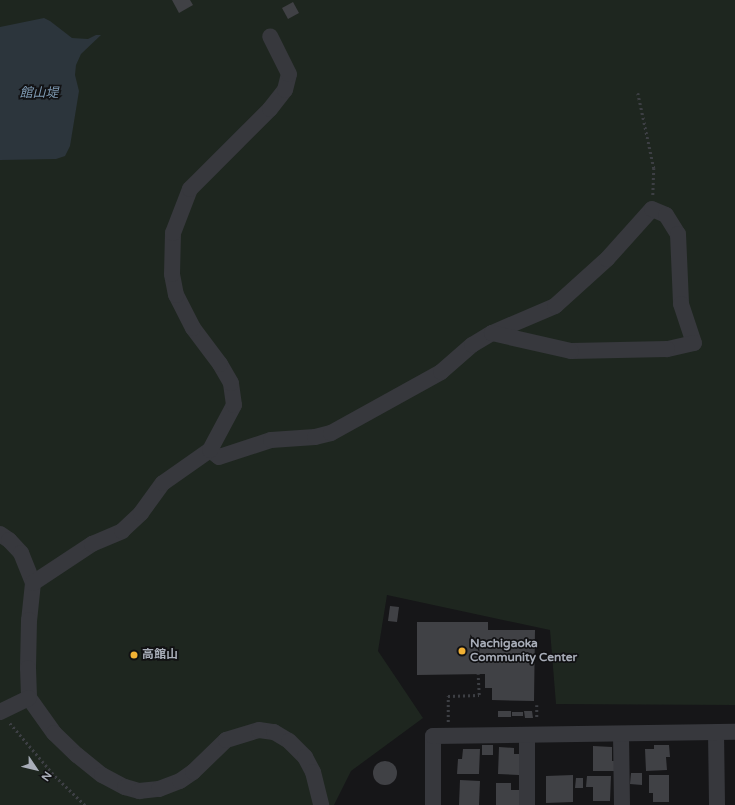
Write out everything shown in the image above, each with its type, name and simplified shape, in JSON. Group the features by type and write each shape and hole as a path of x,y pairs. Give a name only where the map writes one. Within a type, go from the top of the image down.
{"street":[{"path":"33,583 92,544 122,531 141,513 164,483 210,450 234,405 232,383 220,364 193,328 176,295 172,274 173,233 190,189 270,109 285,90 289,74 270,36"},
{"path":"210,450 219,458 270,440 315,437 332,433 441,372 472,345 492,333 555,306 607,259 652,209 666,214 678,234 681,304 694,343 667,349 571,351 492,333"},
{"path":"0,534 9,540 21,553 33,583 29,620 28,668 30,698 54,733 77,755 102,775 125,786 139,791 159,789 180,781 226,740 259,730 274,732 289,741 305,756 313,772 321,805"},
{"path":"0,712 30,698"},
{"path":"716,732 717,805"},
{"path":"433,805 433,736 735,732"},
{"path":"621,734 622,805"},
{"path":"527,735 527,805"}],"path":[{"path":"638,93 654,168 652,209"},
{"path":"448,726 448,696 479,695 478,674"},
{"path":"537,705 537,722"},
{"path":"0,712 56,776 85,805"}],"shaded area":[{"path":"0,0 735,0 735,705 556,704 550,630 387,595 378,651 423,718 351,771 334,805 0,805"}],"water":[{"name":"館山堤","path":"44,18 72,38 88,39 96,35 101,35 81,54 76,65 75,75 79,91 70,146 65,156 56,159 0,160 0,27"}],"building":[{"path":"172,0 190,0 193,5 179,13"},
{"path":"293,2 299,13 288,19 282,8"},
{"path":"390,606 399,607 397,622 388,621"},
{"path":"417,622 488,622 488,630 535,630 534,701 492,700 492,688 485,688 485,674 417,675"},
{"path":"498,711 511,711 511,717 498,717"},
{"path":"524,711 532,711 533,718 525,718"},
{"path":"512,712 523,712 523,716 512,716"},
{"path":"482,745 493,745 493,755 482,755"},
{"path":"654,745 669,745 670,757 666,757 667,770 646,771 645,749 654,749"},
{"path":"593,746 612,747 612,761 616,761 616,771 593,771"},
{"path":"499,747 514,748 514,754 520,754 519,775 498,774"},
{"path":"463,749 480,749 479,774 457,774 458,759 462,759"},
{"path":"385,761 394,764 397,773 394,782 385,785 376,782 373,773 376,764"},
{"path":"631,773 642,773 642,785 630,784"},
{"path":"573,775 573,802 546,803 546,776"},
{"path":"649,775 669,775 669,802 653,802 653,793 649,793"},
{"path":"587,776 611,776 610,801 593,801 593,787 586,787"},
{"path":"576,778 583,778 583,788 575,788"},
{"path":"460,780 480,781 479,805 459,805"},
{"path":"496,783 511,783 511,790 520,790 520,805 496,805"}],"place":[{"name":"Nachigaoka Community Center","path":"462,651"},
{"name":"高館山","path":"134,655"}]}
